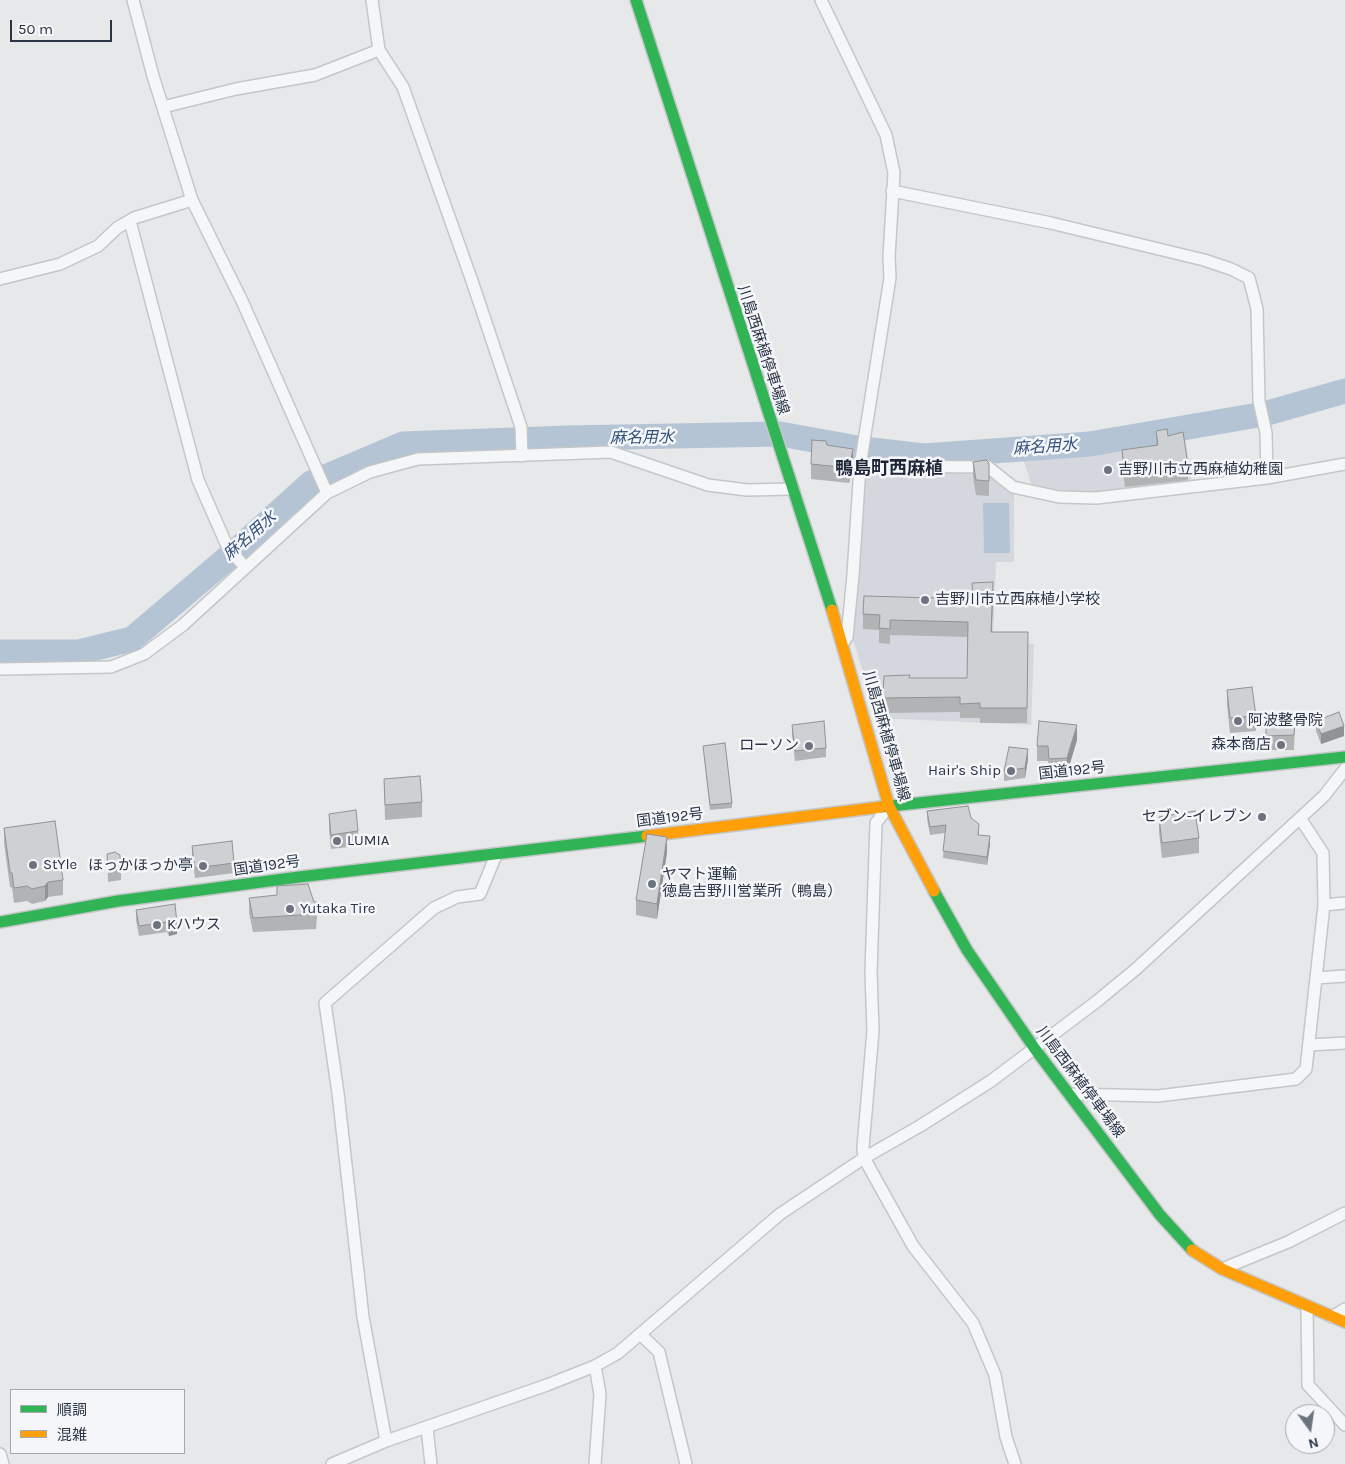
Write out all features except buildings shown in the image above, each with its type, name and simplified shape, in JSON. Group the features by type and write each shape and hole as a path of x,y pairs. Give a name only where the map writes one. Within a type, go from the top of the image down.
{"main road":[{"name":"川島西麻植停車場線","path":"636,0 843,643 889,806 967,950 1069,1094 1160,1215 1188,1248 1222,1269 1345,1322"},
{"name":"国道192号","path":"0,922 118,901 299,876 496,855 889,806 1345,756"}],"street":[{"path":"134,0 163,107 192,200 243,303 327,493"},
{"path":"372,0 379,50 403,87 521,427 522,456"},
{"path":"821,0 886,135 894,173 889,257 890,278 860,464 853,575 847,637 843,643"},
{"path":"163,107 236,89 315,75 379,50"},
{"path":"892,191 1051,223 1194,257 1231,268 1249,278 1257,309 1258,401 1266,433 1267,478"},
{"path":"0,279 60,264 98,246 117,228 130,220 192,200"},
{"path":"130,220 198,480 228,548 243,565"},
{"path":"0,669 111,667 144,654 183,625 243,565 327,493 370,472 418,459 611,452 708,485 747,490 793,489"},
{"path":"860,464 988,466 1013,487 1059,497 1087,498 1176,490 1267,478 1345,464"},
{"path":"332,1464 386,1441 523,1394 595,1366 618,1354 780,1214 864,1158 920,1126 991,1081 1136,969 1324,796 1345,769"},
{"path":"889,806 876,823 871,972 873,1031 863,1147 864,1158 912,1246 973,1323 995,1375 1006,1437 1015,1464"},
{"path":"1069,1094 1158,1096 1296,1079 1306,1069 1324,905 1323,853 1300,818"},
{"path":"386,1441 362,1317 338,1093 325,1003 434,908 457,897 480,894 496,855"},
{"path":"1324,905 1345,903"},
{"path":"1316,978 1345,976"},
{"path":"1309,1045 1345,1042"},
{"path":"1222,1269 1288,1242 1345,1213"},
{"path":"1307,1306 1308,1385 1345,1425"},
{"path":"1332,1317 1345,1309"},
{"path":"640,1334 659,1352 686,1464"},
{"path":"595,1366 600,1394 595,1464"},
{"path":"427,1428 430,1464"},
{"path":"0,1454 3,1464"}],"shaded area":[{"name":"吉野川市立西麻植幼稚園","path":"1185,435 1192,484 1102,494 1032,487 1022,455"},
{"name":"吉野川市立西麻植小学校","path":"863,472 992,473 1014,492 1014,562 996,562 993,640 1034,644 1031,725 877,718 853,639"}],"water":[{"path":"983,503 1009,503 1010,553 984,553"}],"waterway":[{"name":"麻名用水","path":"0,652 79,652 132,639 238,549 311,483 403,444 568,438 780,434 863,449 924,456 1090,444 1264,414 1345,391"}],"traffic: fast":[{"path":"636,0 832,610"},
{"path":"881,807 1345,757"},
{"path":"0,922 118,901 299,877 647,836"},
{"path":"934,891 967,950 1035,1049 1160,1215 1192,1250"}],"traffic: slow":[{"path":"832,610 889,806 934,891"},
{"path":"647,836 881,807"},
{"path":"1192,1250 1222,1269 1345,1322"}],"place":[{"name":"吉野川市立西麻植幼稚園","path":"1108,470"},
{"name":"吉野川市立西麻植小学校","path":"925,600"},
{"name":"阿波整骨院","path":"1238,721"},
{"name":"森本商店","path":"1281,745"},
{"name":"ローソン","path":"809,746"},
{"name":"Hair's Ship","path":"1011,771"},
{"name":"セブン-イレブン","path":"1262,817"},
{"name":"LUMIA","path":"337,841"},
{"name":"StYle","path":"33,865"},
{"name":"ほっかほっか亭","path":"203,866"},
{"name":"ヤマト運輸 徳島吉野川営業所（鴨島）","path":"652,884"},
{"name":"Yutaka Tire","path":"290,909"},
{"name":"Kハウス","path":"157,925"}],"district":[{"name":"鴨島町西麻植","path":"889,469"}]}
